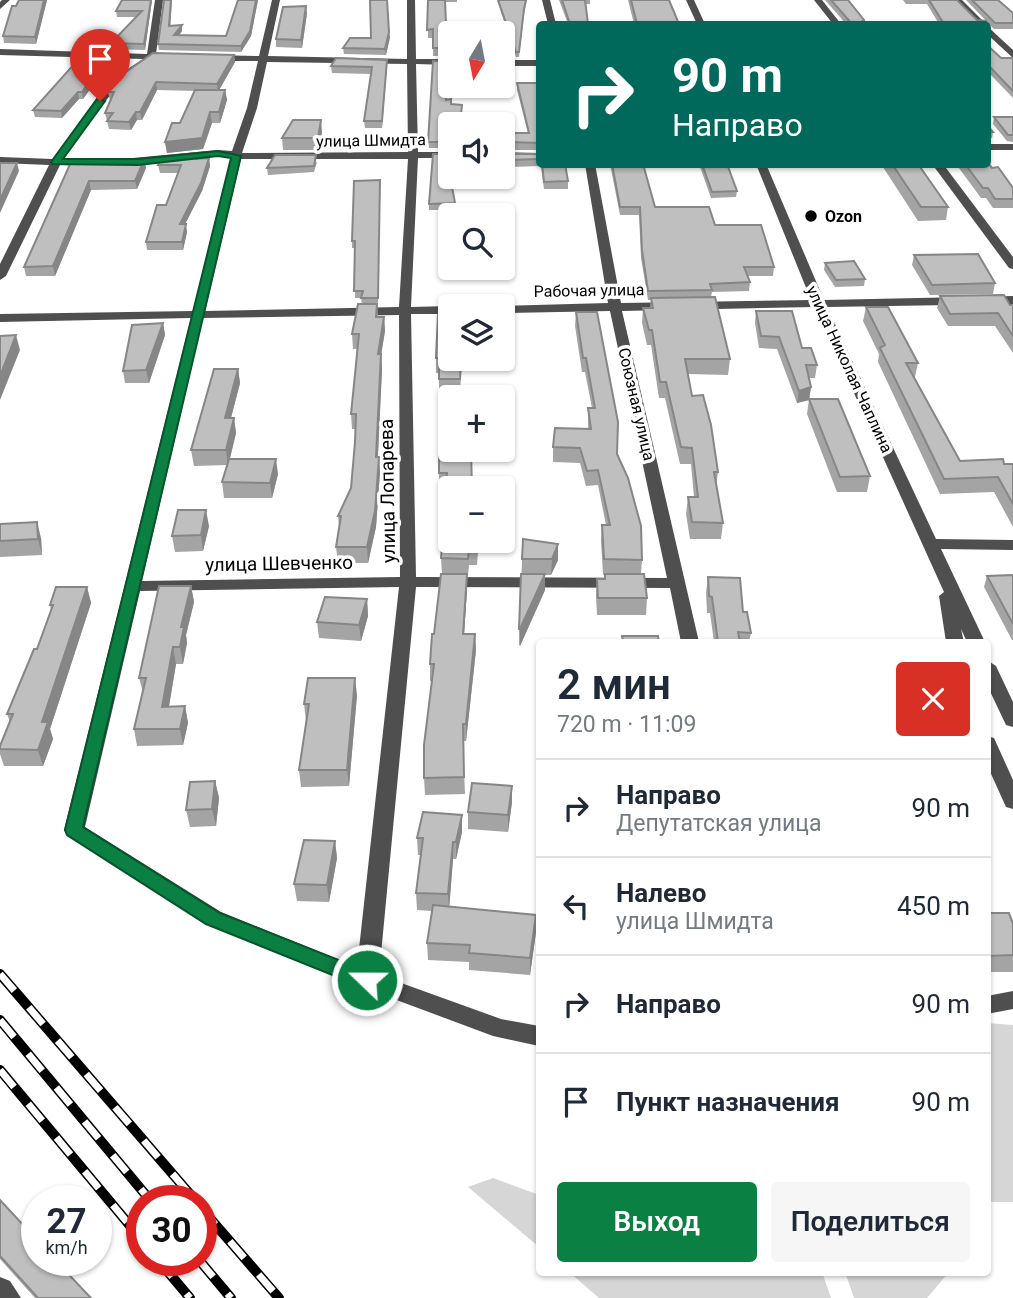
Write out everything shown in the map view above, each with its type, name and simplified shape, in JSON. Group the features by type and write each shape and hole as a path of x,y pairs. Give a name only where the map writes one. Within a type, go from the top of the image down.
{"street":[{"path":"0,7 6,0"},
{"path":"0,276 56,162 100,101 123,76 151,55 159,0"},
{"path":"276,0 252,108 236,156 74,830 213,918 367,980 500,1028 536,1035"},
{"name":"улица Лопарева","path":"367,980 408,582 405,311 413,155 411,0"},
{"path":"546,0 551,21"},
{"path":"690,0 700,21"},
{"path":"818,0 835,21"},
{"path":"957,0 979,21"},
{"path":"991,33 1013,55"},
{"path":"995,37 1009,37"},
{"path":"991,48 1005,47"},
{"path":"0,52 179,57"},
{"path":"200,58 438,62"},
{"path":"515,63 536,62"},
{"path":"991,147 1013,147"},
{"name":"улица Шмидта","path":"114,162 218,153 236,156 438,155"},
{"path":"515,155 536,156"},
{"path":"0,160 102,163"},
{"name":"Союзная улица","path":"591,168 615,307 689,639"},
{"name":"улица Николая Чаплина","path":"763,168 819,303 943,572"},
{"path":"940,168 1013,265"},
{"name":"Рабочая улица","path":"515,309 1013,300"},
{"path":"0,318 438,310"},
{"path":"931,544 1013,545"},
{"path":"943,572 954,639"},
{"path":"943,572 975,639"},
{"name":"улица Шевченко","path":"133,586 408,582 677,583"},
{"path":"991,674 1013,721"},
{"path":"991,752 1013,802"},
{"path":"991,1004 1013,1000"},
{"path":"0,1290 7,1298"}],"shaded area":[{"path":"991,1023 1013,1025 1013,1202 991,1202"},
{"path":"493,1178 536,1194 536,1244 468,1187"},
{"path":"574,1276 823,1276 831,1298 599,1298"},
{"path":"846,1276 946,1276 927,1298 854,1298"}],"building":[{"path":"19,0 44,0 35,37 3,36 12,6 16,6"},
{"path":"122,0 151,0 144,44 111,43 142,11 116,11"},
{"path":"164,0 171,0 169,26 182,25 174,35 226,36 238,0 256,0 250,31 241,46 158,44"},
{"path":"370,0 387,0 389,32 385,49 343,48 350,38 371,38"},
{"path":"428,0 445,0 446,21 438,21 438,48 433,48 433,29 427,30"},
{"path":"498,0 526,0 519,52 515,49 515,21 505,21"},
{"path":"562,0 585,0 588,21 569,21"},
{"path":"631,0 669,0 678,21 636,21"},
{"path":"831,0 848,0 864,20 849,21"},
{"path":"929,0 957,0 977,20 986,21 942,21"},
{"path":"972,0 998,0 1013,13 1013,23 995,23"},
{"path":"306,6 301,40 276,39 283,7"},
{"path":"991,49 1001,58 1013,58 1013,91 991,68"},
{"path":"84,53 110,53 82,92 78,92 61,111 33,110"},
{"path":"153,53 234,55 217,84 156,82 140,112 136,112 129,122 107,121 113,113 105,113 114,92 108,92 126,72"},
{"path":"336,58 387,60 382,121 364,121 372,67 331,66"},
{"path":"433,61 438,61 438,98 451,99 451,104 462,105 461,112 438,112 438,142 428,142"},
{"path":"517,83 536,83 536,143 515,142 515,133 529,133"},
{"path":"195,90 225,90 219,112 210,112 202,138 165,142 172,123 180,123"},
{"path":"994,117 1013,117 1013,135 1008,135"},
{"path":"293,120 321,120 318,138 282,138"},
{"path":"198,153 196,159 209,158 201,183 180,224 186,224 182,242 146,242 157,205 166,205 181,165 158,165 162,157"},
{"path":"433,154 438,154 438,189 452,189 455,203 429,204"},
{"path":"515,154 536,154 536,159 515,160"},
{"path":"275,155 316,155 314,166 267,168"},
{"path":"144,160 135,181 89,181 53,266 24,267 71,162"},
{"path":"0,163 17,163 0,200"},
{"path":"998,167 1013,188 1013,199 995,199 988,188 983,188 968,168"},
{"path":"542,168 566,168 568,181 544,182"},
{"path":"613,168 644,168 655,207 709,207 715,225 761,225 774,267 744,267 750,282 710,284 712,290 648,291 640,207 620,207"},
{"path":"703,168 728,168 737,191 712,192"},
{"path":"895,168 921,168 948,207 921,207"},
{"path":"380,180 378,298 361,298 363,291 354,291 354,181"},
{"path":"978,254 995,283 932,285 914,255"},
{"path":"854,261 865,279 836,280 825,263"},
{"path":"1004,295 1010,305 1013,305 1013,336 998,313 950,314 940,296"},
{"path":"715,297 730,359 685,359 692,396 703,395 711,425 718,472 714,472 723,523 692,522 688,497 698,497 692,448 681,447 666,382 660,382 652,330 649,330 643,308 653,308 651,298"},
{"path":"358,304 377,304 376,317 384,317 378,354 381,354 375,511 367,547 336,547 341,516 338,516 351,488 356,414 351,414 359,334 352,334"},
{"path":"866,307 888,307 918,363 906,363 960,461 1003,459 1004,464 1013,464 1013,504 998,477 944,479 880,348 885,345"},
{"path":"756,311 792,311 802,348 811,348 817,365 806,365 811,387 799,391 779,337 761,336"},
{"path":"576,312 597,312 618,422 617,454 628,478 641,526 642,560 604,559 602,525 610,525 598,470 587,471 580,448 553,447 555,428 591,429 588,408 595,408"},
{"path":"438,315 438,358 436,358"},
{"path":"163,323 146,370 123,371 132,325"},
{"path":"16,335 0,376 0,336"},
{"path":"214,369 238,369 225,418 234,418 226,450 191,450"},
{"path":"439,371 460,371 460,379 439,379"},
{"path":"809,399 838,399 870,476 840,477"},
{"path":"229,459 276,459 270,483 222,482"},
{"path":"439,462 471,462 472,476 447,476 447,473 439,473"},
{"path":"178,510 206,510 201,535 172,536"},
{"path":"37,522 38,539 0,541 0,524"},
{"path":"523,539 558,544 552,559 522,559"},
{"path":"441,553 469,553 468,559 441,558"},
{"path":"441,574 467,574 463,634 475,634 466,724 463,724 464,777 424,778 424,745 434,664 430,664 432,634"},
{"path":"521,574 545,574 519,629"},
{"path":"605,574 644,574 647,598 598,598 597,579 605,579"},
{"path":"1013,575 1013,624 987,576"},
{"path":"708,577 740,578 743,612 747,612 751,633 738,632 739,639 718,639 712,597 709,596"},
{"path":"159,586 191,586 181,627 184,627 180,647 173,647 162,707 185,706 180,729 134,729 146,678 139,678"},
{"path":"56,587 87,587 42,722 48,722 38,750 0,749 13,714 7,714 34,649 37,649 53,605 50,605"},
{"path":"325,597 367,599 359,625 317,622"},
{"path":"622,636 658,636 658,639 622,639"},
{"path":"308,678 355,678 347,770 299,770 309,704 304,704"},
{"path":"215,781 212,809 186,810 190,782"},
{"path":"472,783 512,786 508,815 468,812"},
{"path":"423,812 462,815 456,842 453,842 448,894 416,893 423,838 417,838"},
{"path":"304,840 335,841 327,885 294,884"},
{"path":"433,905 536,915 530,958 469,953 470,945 427,943"},
{"path":"991,913 1009,913 1013,924 1013,955 991,956"},
{"path":"0,1200 21,1223 21,1276 70,1276 91,1298 38,1298 0,1256"}],"railway":[{"path":"0,974 182,1185"},
{"path":"0,1020 138,1185"},
{"path":"0,1070 126,1221"},
{"path":"217,1226 279,1298"},
{"path":"171,1276 190,1298"},
{"path":"212,1276 231,1298"}],"place":[{"name":"Ozon","path":"811,216"}],"route":[{"path":"100,101 56,162 138,162 218,153 236,156 74,830 213,918 367,980"}]}
